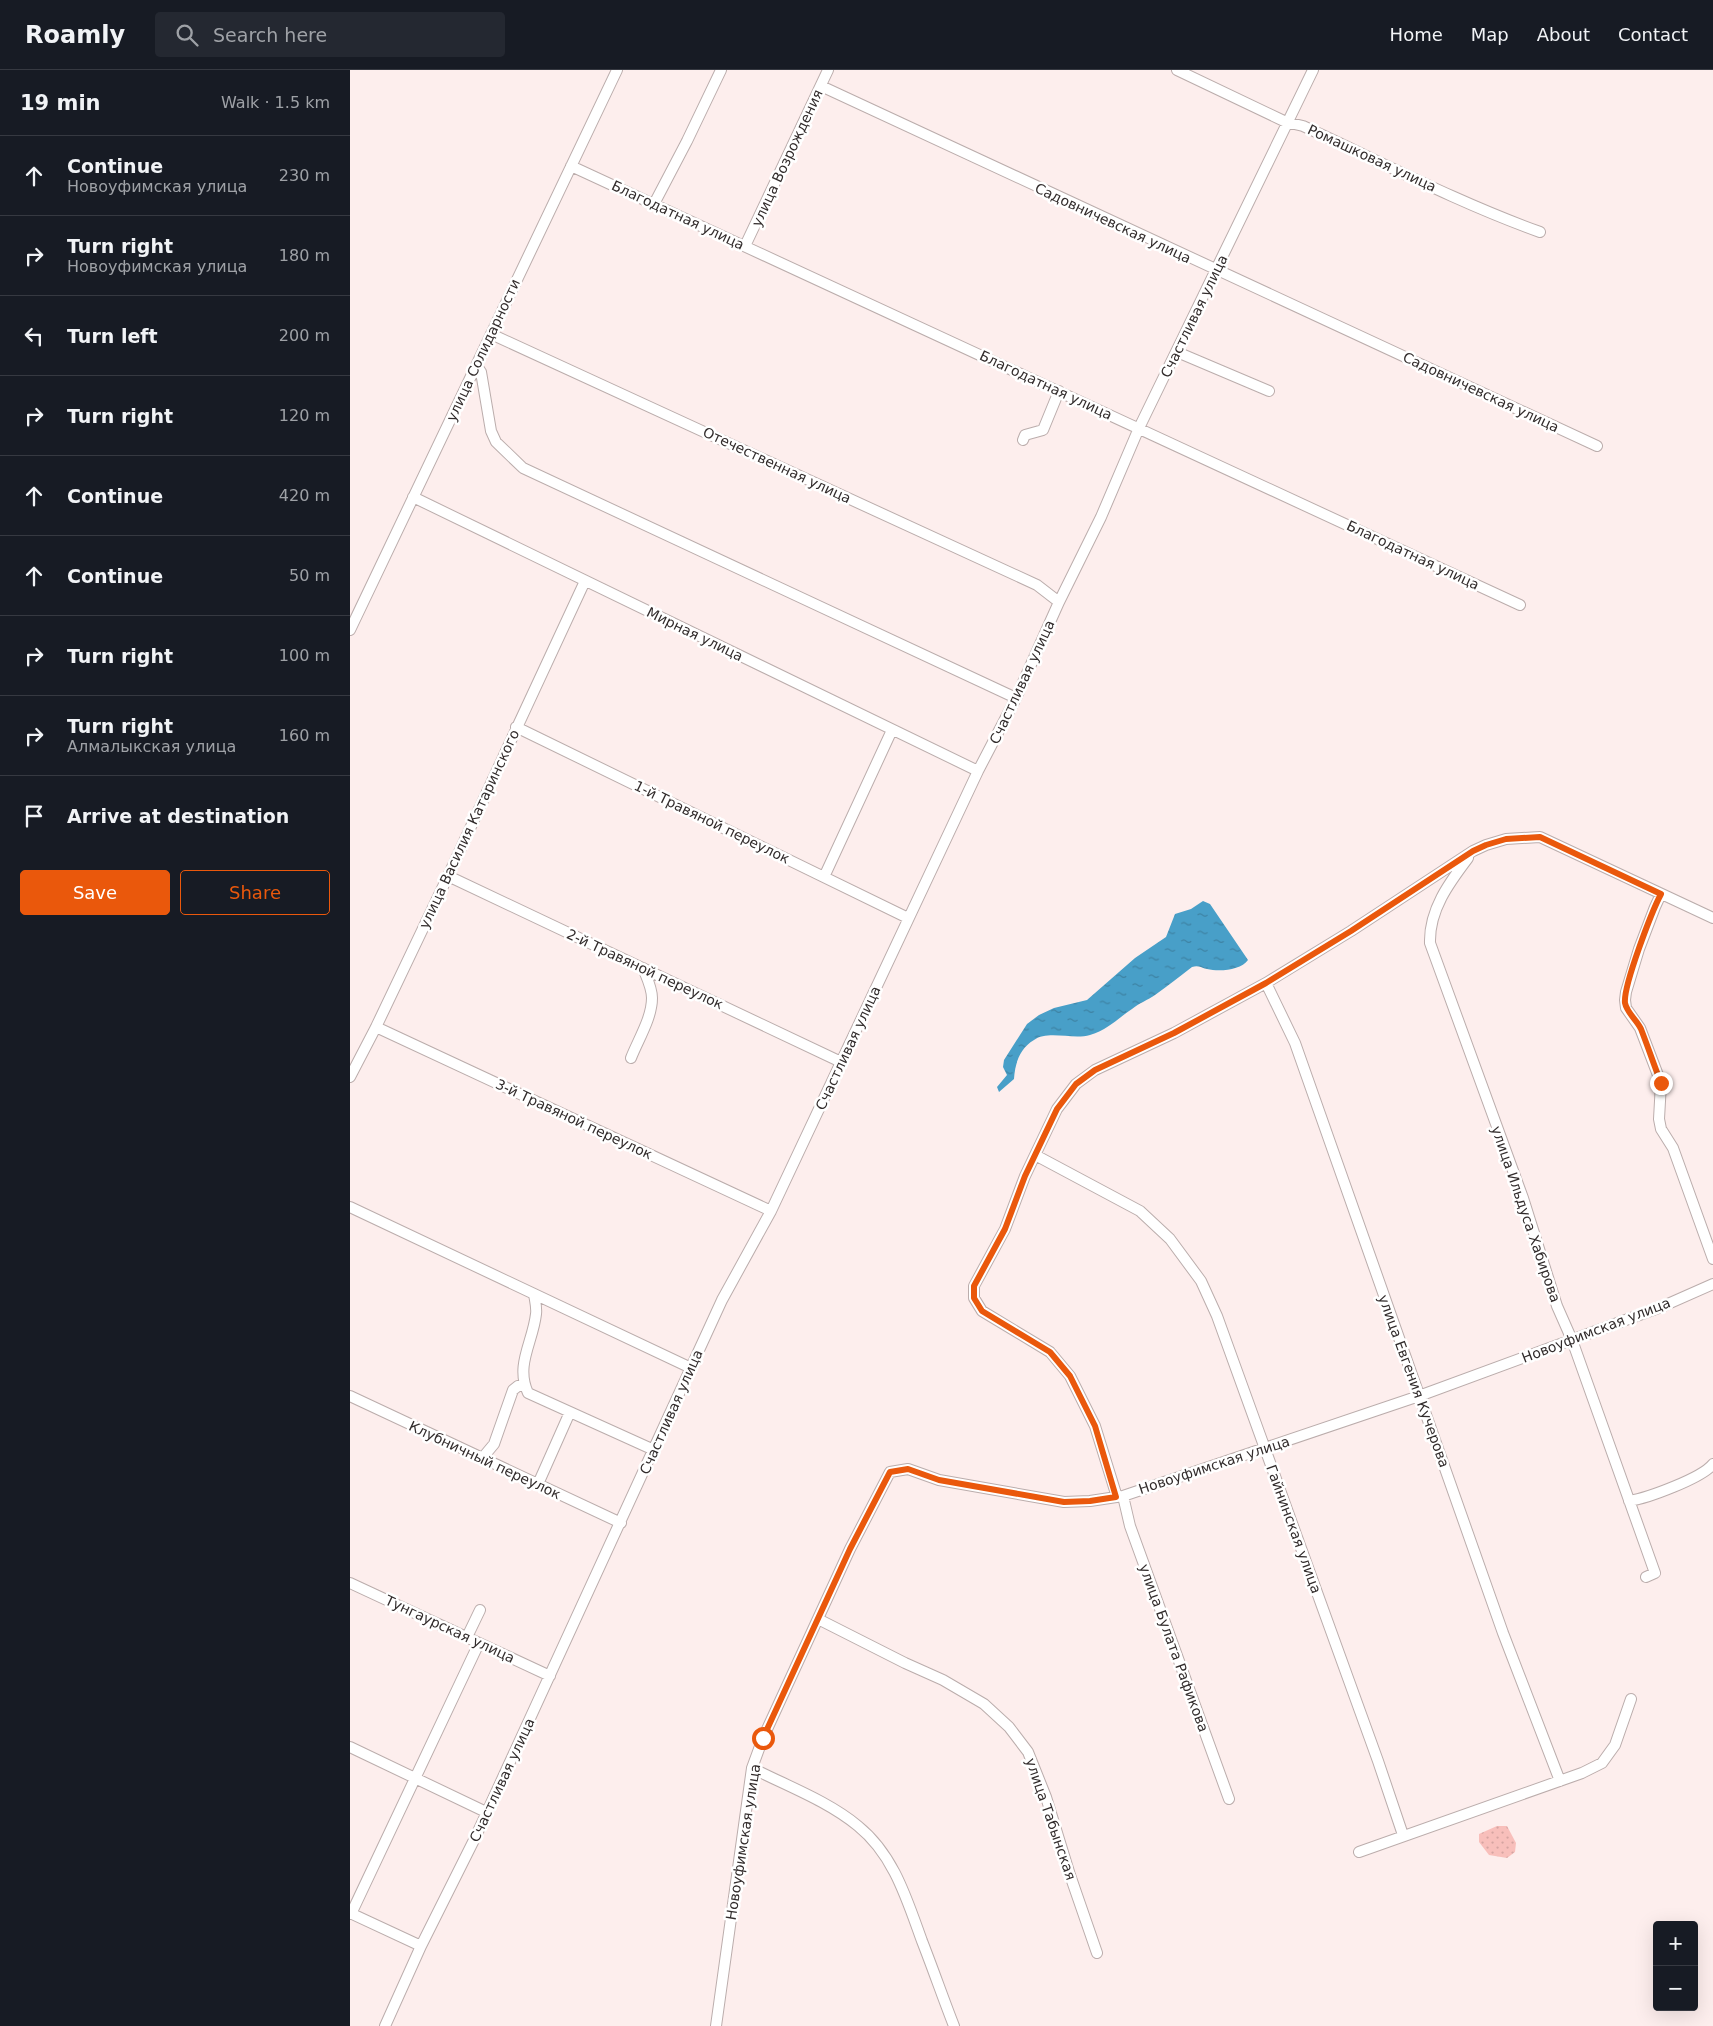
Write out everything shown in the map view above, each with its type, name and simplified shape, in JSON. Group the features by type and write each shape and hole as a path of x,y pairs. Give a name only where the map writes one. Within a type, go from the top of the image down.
{"street":[{"name":"улица Солидарности","path":"350,630 617,70"},
{"path":"654,204 721,70"},
{"name":"улица Возрождения","path":"745,246 828,70"},
{"name":"Ромашковая улица","path":"1177,70 1286,122 1303,126 1441,190 1540,232"},
{"name":"Счастливая улица","path":"385,2026 421,1946 476,1836 722,1300 771,1211 908,918 963,807 978,771 1016,698 1059,602 1101,517 1139,428 1217,271 1286,122 1313,70"},
{"name":"Садовничевская улица","path":"820,86 1597,446"},
{"name":"Благодатная улица","path":"572,166 1520,605"},
{"name":"Отечественная улица","path":"491,334 1037,585 1059,602"},
{"path":"1177,352 1269,391"},
{"path":"477,366 481,372 491,430 496,442 523,468 1016,698"},
{"path":"1023,440 1025,435 1043,430 1059,391"},
{"name":"Мирная улица","path":"413,497 978,771"},
{"name":"улица Василия Катаринского","path":"350,1077 448,876 585,581"},
{"name":"1-й Травяной переулок","path":"516,727 908,918"},
{"path":"824,877 892,730"},
{"name":"улица Булата Рафикова","path":"1229,1798 1095,1426 1070,1376 1050,1352 982,1311 974,1298 974,1286 1005,1229 1025,1176 1037,1156 1057,1109 1076,1084 1095,1070 1174,1033 1266,983 1351,931 1473,851 1486,845 1506,839 1540,837 1661,894"},
{"name":"улица Ильдуса Хабирова","path":"1473,851 1453,878 1440,900 1431,920 1430,943 1523,1198 1557,1306 1572,1340 1655,1573 1646,1577"},
{"name":"2-й Травяной переулок","path":"448,876 841,1062"},
{"path":"1713,918 1661,894 1639,949 1625,1000 1626,1008 1640,1028 1661,1083 1659,1118 1661,1129 1672,1148 1713,1259"},
{"path":"631,1058 648,1015 652,999 649,982 643,968"},
{"name":"улица Евгения Кучерова","path":"1266,983 1295,1043 1503,1633 1560,1781"},
{"name":"3-й Травяной переулок","path":"376,1027 771,1211"},
{"name":"Гайнинская улица","path":"1037,1156 1140,1211 1170,1239 1201,1282 1216,1316 1265,1449 1378,1761 1403,1836"},
{"path":"350,1207 691,1368"},
{"name":"Новоуфимская улица","path":"716,2026 752,1768 763,1738 850,1549 890,1472 908,1469 939,1480 1064,1502 1090,1501 1120,1496 1419,1396 1661,1307 1713,1284"},
{"path":"534,1294 537,1313 523,1363 525,1385 528,1393 654,1450"},
{"path":"479,1457 484,1456 494,1444 513,1390 518,1386 525,1385"},
{"name":"Клубничный переулок","path":"350,1396 621,1523"},
{"path":"538,1484 570,1412"},
{"path":"1629,1501 1640,1499 1692,1478 1713,1464"},
{"name":"Тунгаурская улица","path":"350,1582 550,1676"},
{"path":"467,1637 480,1610"},
{"name":"улица Табынская","path":"818,1620 942,1680 984,1704 1009,1727 1028,1752 1046,1797 1097,1953"},
{"path":"421,1946 351,1913 479,1643"},
{"path":"1359,1852 1582,1773 1602,1763 1615,1746 1631,1699"},
{"path":"350,1747 486,1812"},
{"path":"752,1768 837,1811 858,1826 872,1840 889,1862 901,1885 954,2026"}],"shaded area":[{"path":"1497,1826 1507,1826 1516,1843 1515,1852 1507,1858 1489,1855 1479,1842 1479,1834"}],"water":[{"path":"1203,901 1210,904 1248,960 1245,963 1235,968 1224,970 1205,969 1198,966 1192,967 1155,995 1097,1033 1083,1036 1053,1035 1034,1040 1025,1047 1019,1056 1014,1079 999,1092 997,1087 1007,1075 1003,1067 1004,1060 1027,1024 1039,1015 1054,1008 1087,1000 1135,958 1166,937 1175,914 1191,909"}],"route":[{"path":"763,1738 850,1549 890,1472 908,1469 939,1480 1064,1502 1116,1497 1095,1426 1084,1400 1070,1376 1050,1352 982,1311 974,1298 974,1286 1005,1229 1025,1176 1037,1156 1057,1109 1076,1084 1095,1070 1174,1033 1266,983 1351,931 1473,851 1506,839 1540,837 1661,894 1639,949 1625,1000 1626,1008 1640,1028 1661,1083"}]}
